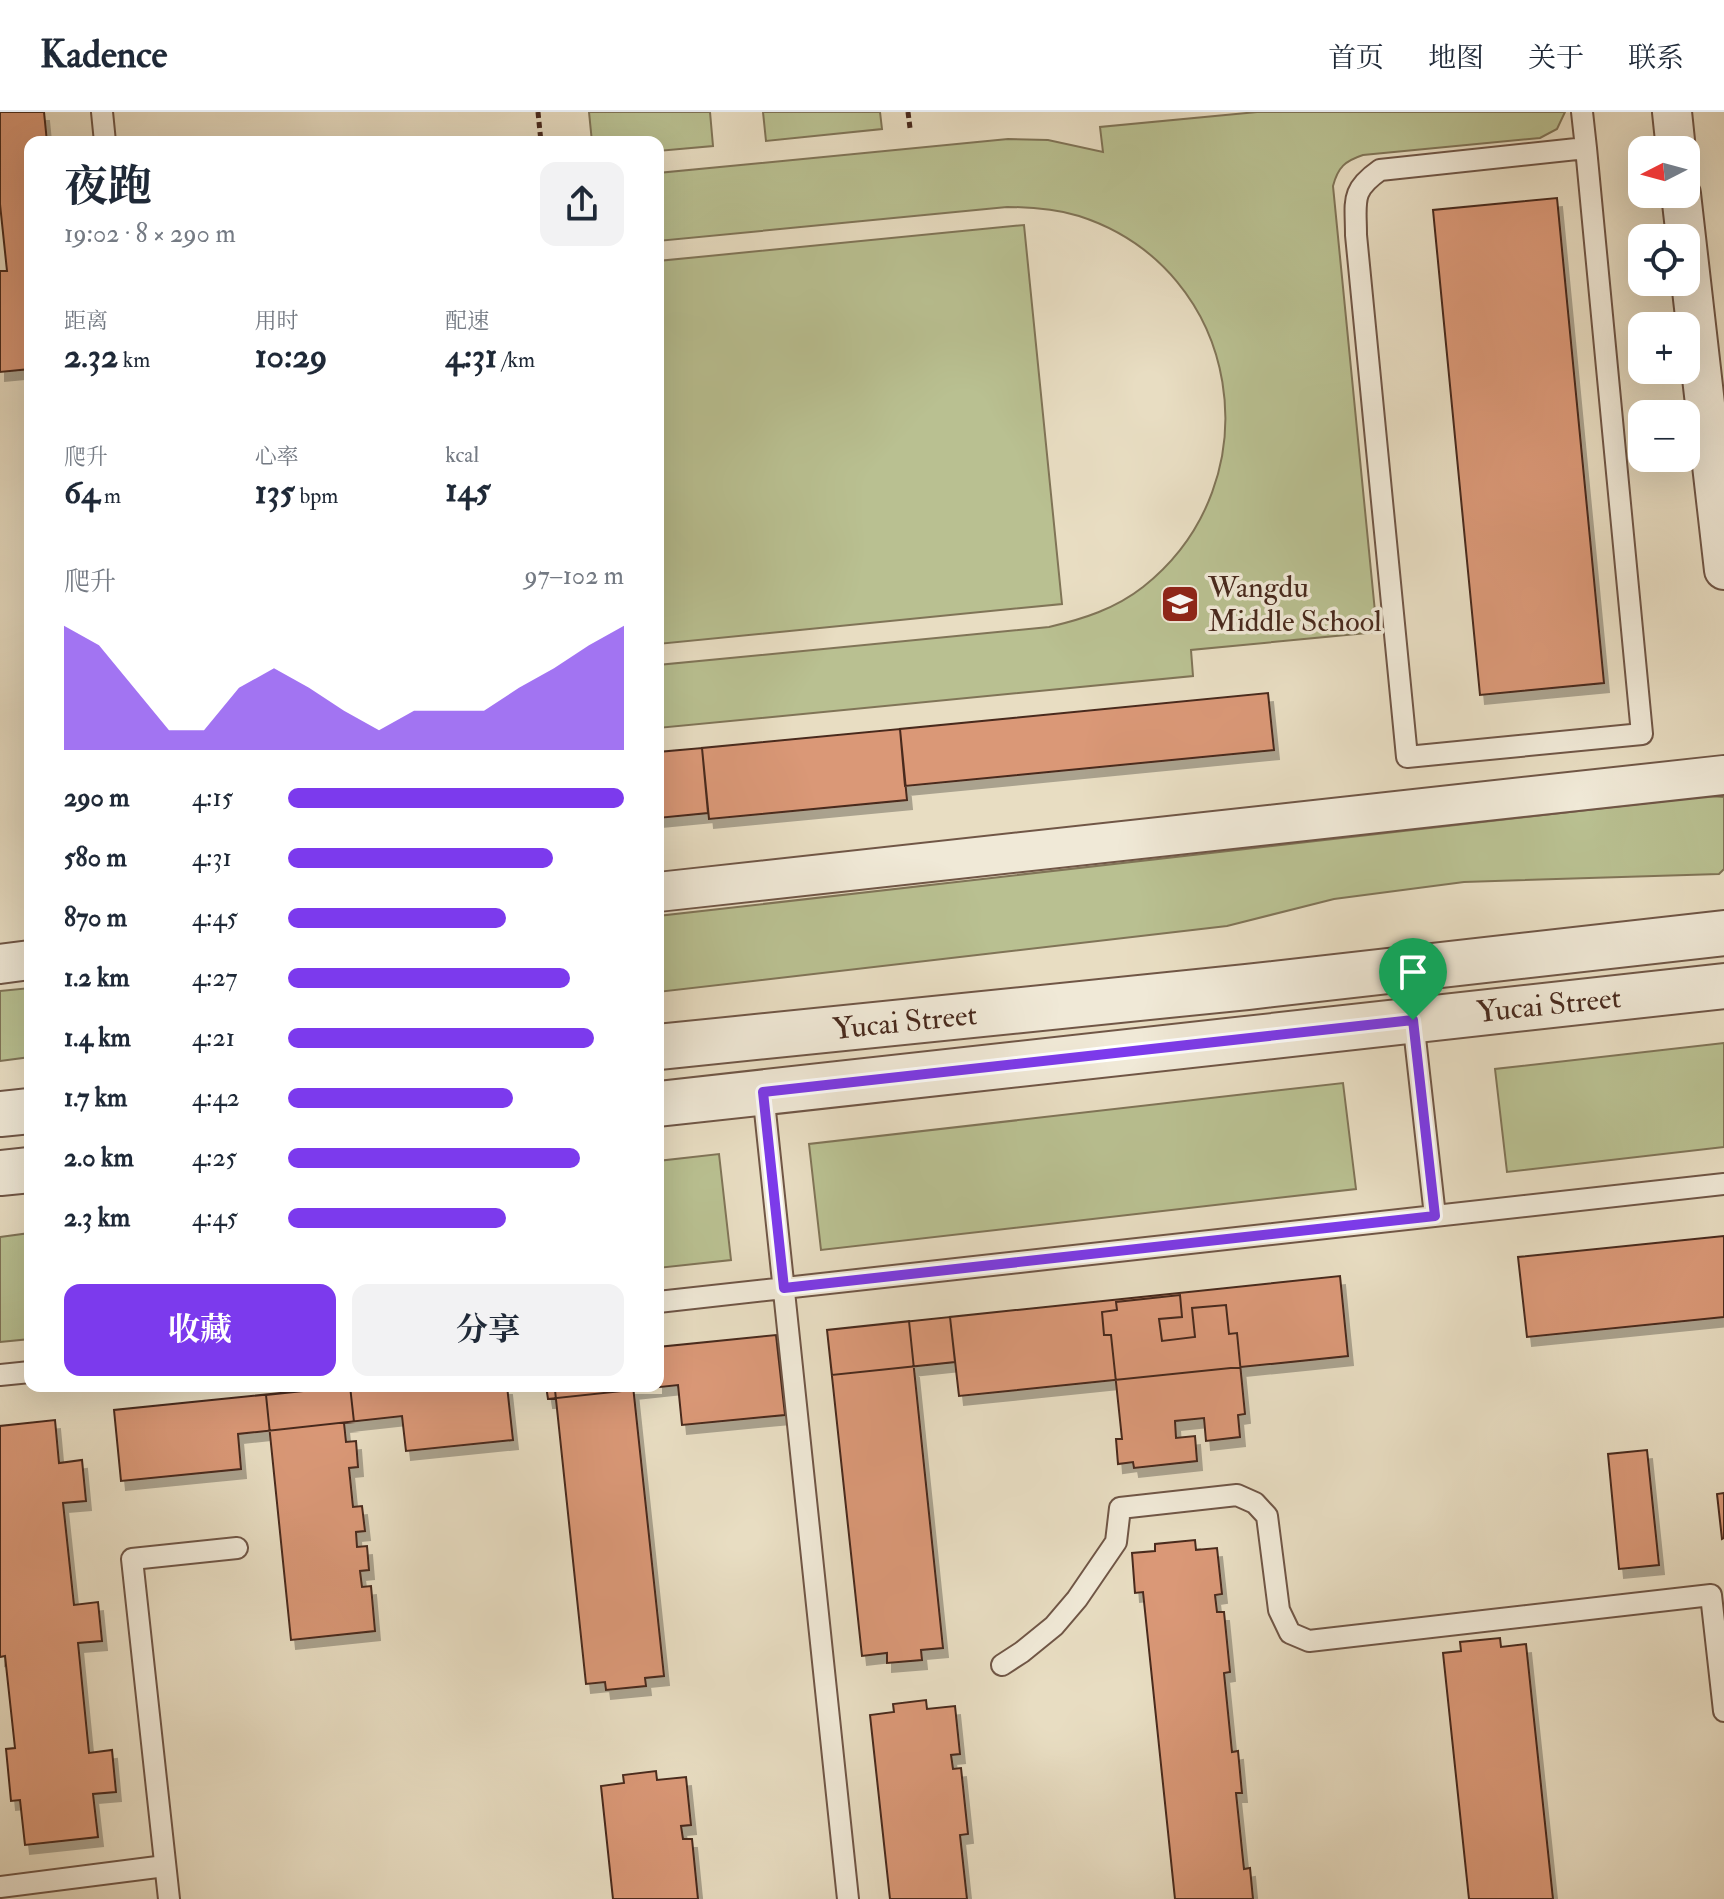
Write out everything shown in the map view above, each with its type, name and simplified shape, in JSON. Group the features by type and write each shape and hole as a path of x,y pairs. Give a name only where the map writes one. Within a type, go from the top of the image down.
{"street":[{"path":"1672,112 1675,136"},
{"path":"1683,208 1724,570"},
{"path":"664,891 1724,775"},
{"name":"Yucai Street","path":"664,1046 1247,987 1724,933"},
{"path":"0,964 24,961"},
{"name":"Yucai Street","path":"664,1103 1724,986"},
{"path":"0,1114 24,1112"},
{"path":"0,1173 24,1171"}],"lane":[{"path":"102,112 104,136"},
{"path":"1582,112 1586,148 1642,734 1407,757 1356,235 1356,197 1364,182 1380,170 1586,148"},
{"path":"1413,1020 1435,1216"},
{"path":"763,1092 848,1899"},
{"path":"664,1301 1724,1184"},
{"path":"0,1375 24,1373"},
{"path":"1002,1665 1054,1626 1077,1599 1116,1542 1120,1508 1237,1495 1255,1503 1267,1516 1279,1610 1290,1633 1309,1641 1711,1595 1724,1711"},
{"path":"169,1899 132,1559 237,1548"},
{"path":"0,1887 165,1866"}],"path":[{"path":"538,112 540,136"},
{"path":"908,112 910,128"}],"green space":[{"path":"589,112 710,112 713,146 664,150 664,136 591,136"},
{"path":"763,112 880,112 882,129 766,141"},
{"path":"1257,112 1565,112 1557,129 1540,138 1363,155 1343,166 1335,179 1333,186 1377,632 1191,650 1193,676 664,727 664,664 1049,627 1110,607 1143,587 1185,543 1212,492 1224,437 1222,382 1206,329 1177,282 1134,243 1079,216 1044,209 1007,207 664,240 664,172 1008,139 1048,140 1103,152 1100,127"},
{"path":"1024,225 1062,604 664,643 664,260"},
{"path":"1709,796 1724,797 1724,869 1719,874 1464,882 1334,899 1227,926 664,991 664,915"},
{"path":"24,989 24,1058 0,1061 0,991"},
{"path":"1724,1043 1724,1147 1507,1172 1495,1069"},
{"path":"1343,1083 1356,1189 821,1250 809,1144"},
{"path":"719,1154 731,1260 664,1267 664,1160"},
{"path":"24,1234 24,1340 0,1342 0,1237"}],"building":[{"path":"0,112 44,112 46,136 24,136 24,370 0,372 0,271 7,271 0,204"},
{"path":"1557,198 1604,683 1480,695 1433,210"},
{"path":"1268,693 1274,750 905,786 900,729"},
{"path":"900,729 907,800 709,819 702,748"},
{"path":"702,748 708,813 664,817 664,751"},
{"path":"1724,1236 1724,1317 1527,1337 1518,1257"},
{"path":"1340,1276 1348,1356 959,1396 950,1317"},
{"path":"1180,1295 1182,1317 1159,1319 1162,1341 1195,1337 1192,1308 1226,1305 1229,1334 1237,1333 1245,1414 1238,1415 1240,1437 1206,1441 1204,1418 1175,1421 1176,1438 1195,1436 1197,1461 1134,1468 1133,1462 1118,1464 1116,1439 1122,1439 1111,1335 1104,1335 1102,1312 1117,1310 1116,1302"},
{"path":"950,1317 955,1362 832,1375 827,1330"},
{"path":"909,1321 943,1648 921,1650 922,1660 887,1663 887,1653 862,1656 827,1330"},
{"path":"776,1335 785,1415 682,1425 678,1385 664,1387 664,1346"},
{"path":"291,1392 508,1392 513,1440 406,1451 402,1416 238,1434 241,1469 121,1481 114,1410"},
{"path":"351,1392 354,1422 344,1423 346,1442 356,1441 358,1467 349,1468 353,1507 362,1506 365,1531 356,1532 357,1547 367,1546 369,1570 360,1571 362,1587 371,1586 375,1631 291,1640 266,1395"},
{"path":"547,1392 613,1392 548,1399"},
{"path":"555,1392 634,1392 664,1676 645,1678 646,1686 606,1690 605,1682 586,1684"},
{"path":"55,1420 59,1463 82,1460 86,1501 63,1503 74,1605 98,1602 102,1641 78,1643 89,1753 112,1750 116,1792 93,1794 98,1837 25,1845 20,1800 11,1801 6,1749 15,1748 5,1656 0,1657 0,1426"},
{"path":"1647,1450 1659,1565 1619,1569 1608,1454"},
{"path":"1724,1493 1724,1538 1722,1539 1717,1494"},
{"path":"1195,1540 1196,1550 1217,1548 1222,1594 1215,1595 1217,1612 1224,1612 1230,1672 1224,1673 1232,1752 1238,1751 1242,1793 1236,1793 1244,1869 1250,1868 1253,1899 1175,1899 1143,1592 1135,1593 1132,1553 1155,1551 1155,1544"},
{"path":"1500,1638 1501,1647 1526,1644 1553,1899 1469,1899 1443,1653 1461,1651 1460,1642"},
{"path":"926,1700 927,1709 955,1706 960,1754 951,1755 953,1769 961,1768 968,1834 960,1835 967,1899 890,1899 870,1715 894,1712 893,1704"},
{"path":"656,1771 657,1780 686,1777 691,1825 681,1826 683,1839 692,1839 698,1899 613,1899 601,1786 624,1783 623,1775"}],"place":[{"name":"Wangdu Middle School","path":"1180,604"}],"route":[{"path":"1413,1020 1435,1216 784,1288 763,1092 1413,1020"}]}
